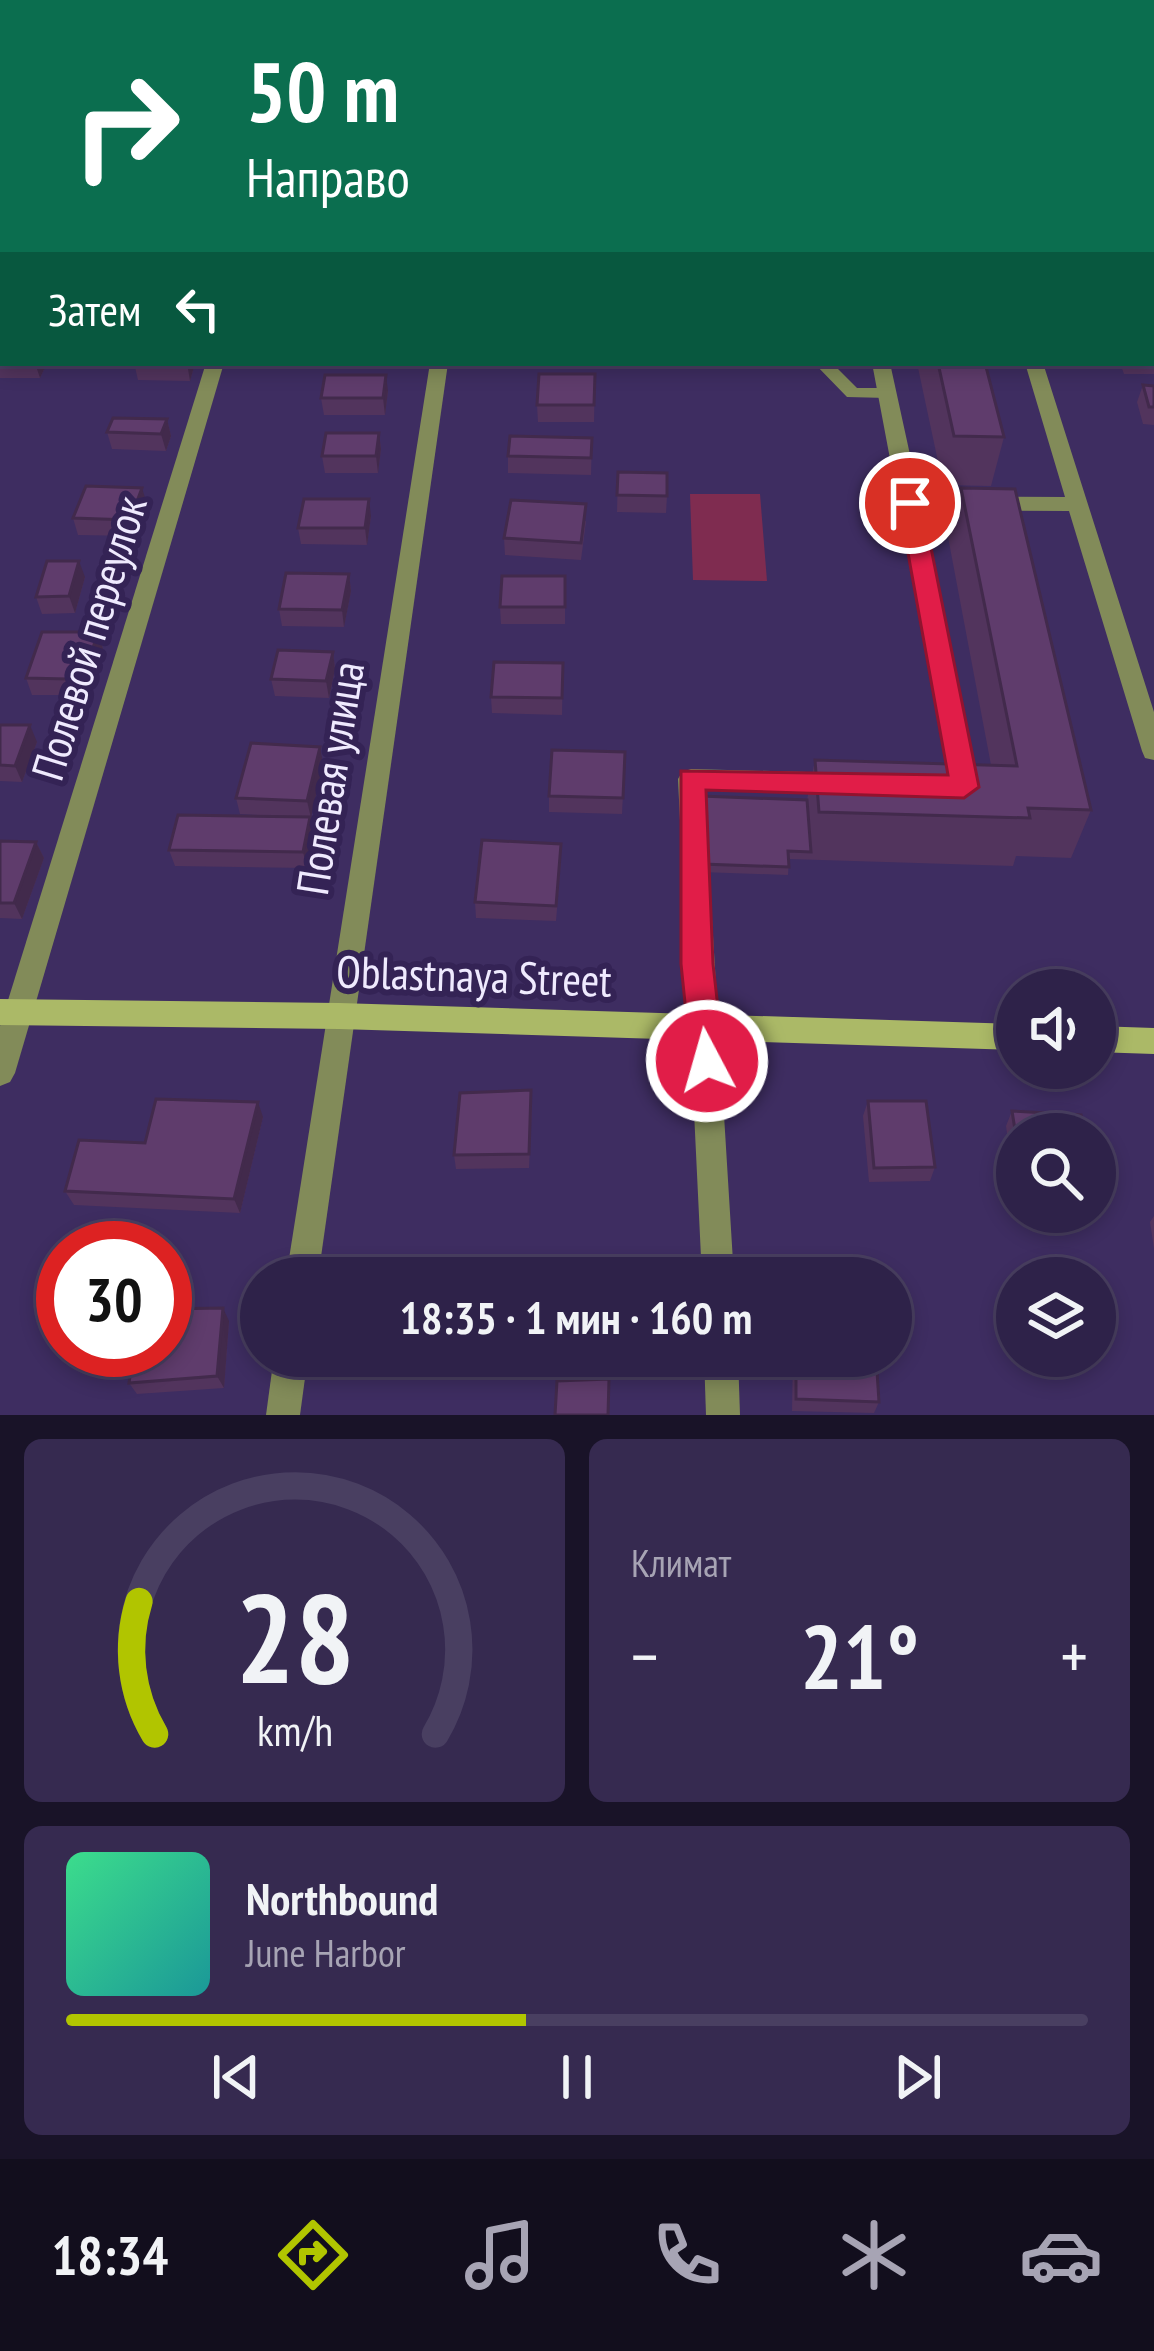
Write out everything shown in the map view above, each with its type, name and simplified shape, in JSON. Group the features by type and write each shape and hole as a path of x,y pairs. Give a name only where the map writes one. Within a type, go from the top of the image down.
{"main road":[{"name":"Oblastnaya Street","path":"10,1012 339,1016 996,1036"},
{"path":"1116,1040 1154,1041"}],"street":[{"name":"Полевой переулок","path":"0,1073 10,1012 213,366"},
{"name":"Полевая улица","path":"305,1257 439,366"},
{"path":"882,366 964,787 919,785"},
{"path":"1035,366 1154,751"},
{"path":"910,503 1078,504"},
{"path":"717,1257 692,779 873,784"},
{"path":"283,1415 288,1377"},
{"path":"722,1377 723,1415"}],"lane":[{"path":"825,366 854,393 887,393"}],"shaded area":[{"path":"690,494 760,494 767,581 693,580"}],"building":[{"path":"939,366 986,366 1004,437 954,436"},
{"path":"539,374 595,374 594,405 537,405"},
{"path":"325,375 386,375 383,398 321,398"},
{"path":"1143,385 1154,386 1154,407 1149,407"},
{"path":"113,418 167,419 161,434 107,432"},
{"path":"326,433 379,433 376,456 322,456"},
{"path":"510,436 592,438 591,458 508,456"},
{"path":"618,472 667,473 667,496 617,495"},
{"path":"86,486 142,488 130,520 73,518"},
{"path":"961,488 1015,489 1091,810 1028,808 1030,818 819,812 815,760 1017,766"},
{"path":"304,499 369,499 365,528 298,528"},
{"path":"511,500 586,504 581,543 504,538"},
{"path":"47,561 79,561 69,596 36,597"},
{"path":"286,573 349,574 342,610 279,609"},
{"path":"502,576 565,576 565,607 500,607"},
{"path":"42,632 98,632 88,664 72,663 67,679 26,678"},
{"path":"278,650 333,652 326,681 271,679"},
{"path":"494,662 563,663 562,698 491,697"},
{"path":"0,725 30,725 15,766 0,765"},
{"path":"251,743 320,747 307,801 236,798"},
{"path":"552,750 625,752 623,798 549,796"},
{"path":"700,796 807,800 811,852 788,851 789,867 702,864"},
{"path":"178,815 310,817 303,852 169,850"},
{"path":"482,840 561,844 556,906 475,902"},
{"path":"0,841 36,842 14,903 0,903"},
{"path":"531,1090 529,1154 454,1155 460,1093"},
{"path":"156,1099 258,1102 234,1199 65,1191 79,1140 145,1143"},
{"path":"868,1101 926,1101 935,1167 874,1168"},
{"path":"223,1308 217,1376 129,1383 130,1377 192,1377 192,1309"},
{"path":"796,1377 877,1377 879,1402 796,1399"},
{"path":"609,1379 608,1415 555,1415 557,1381"}],"route":[{"path":"707,1061 697,964 692,779 964,787 910,503"}]}
